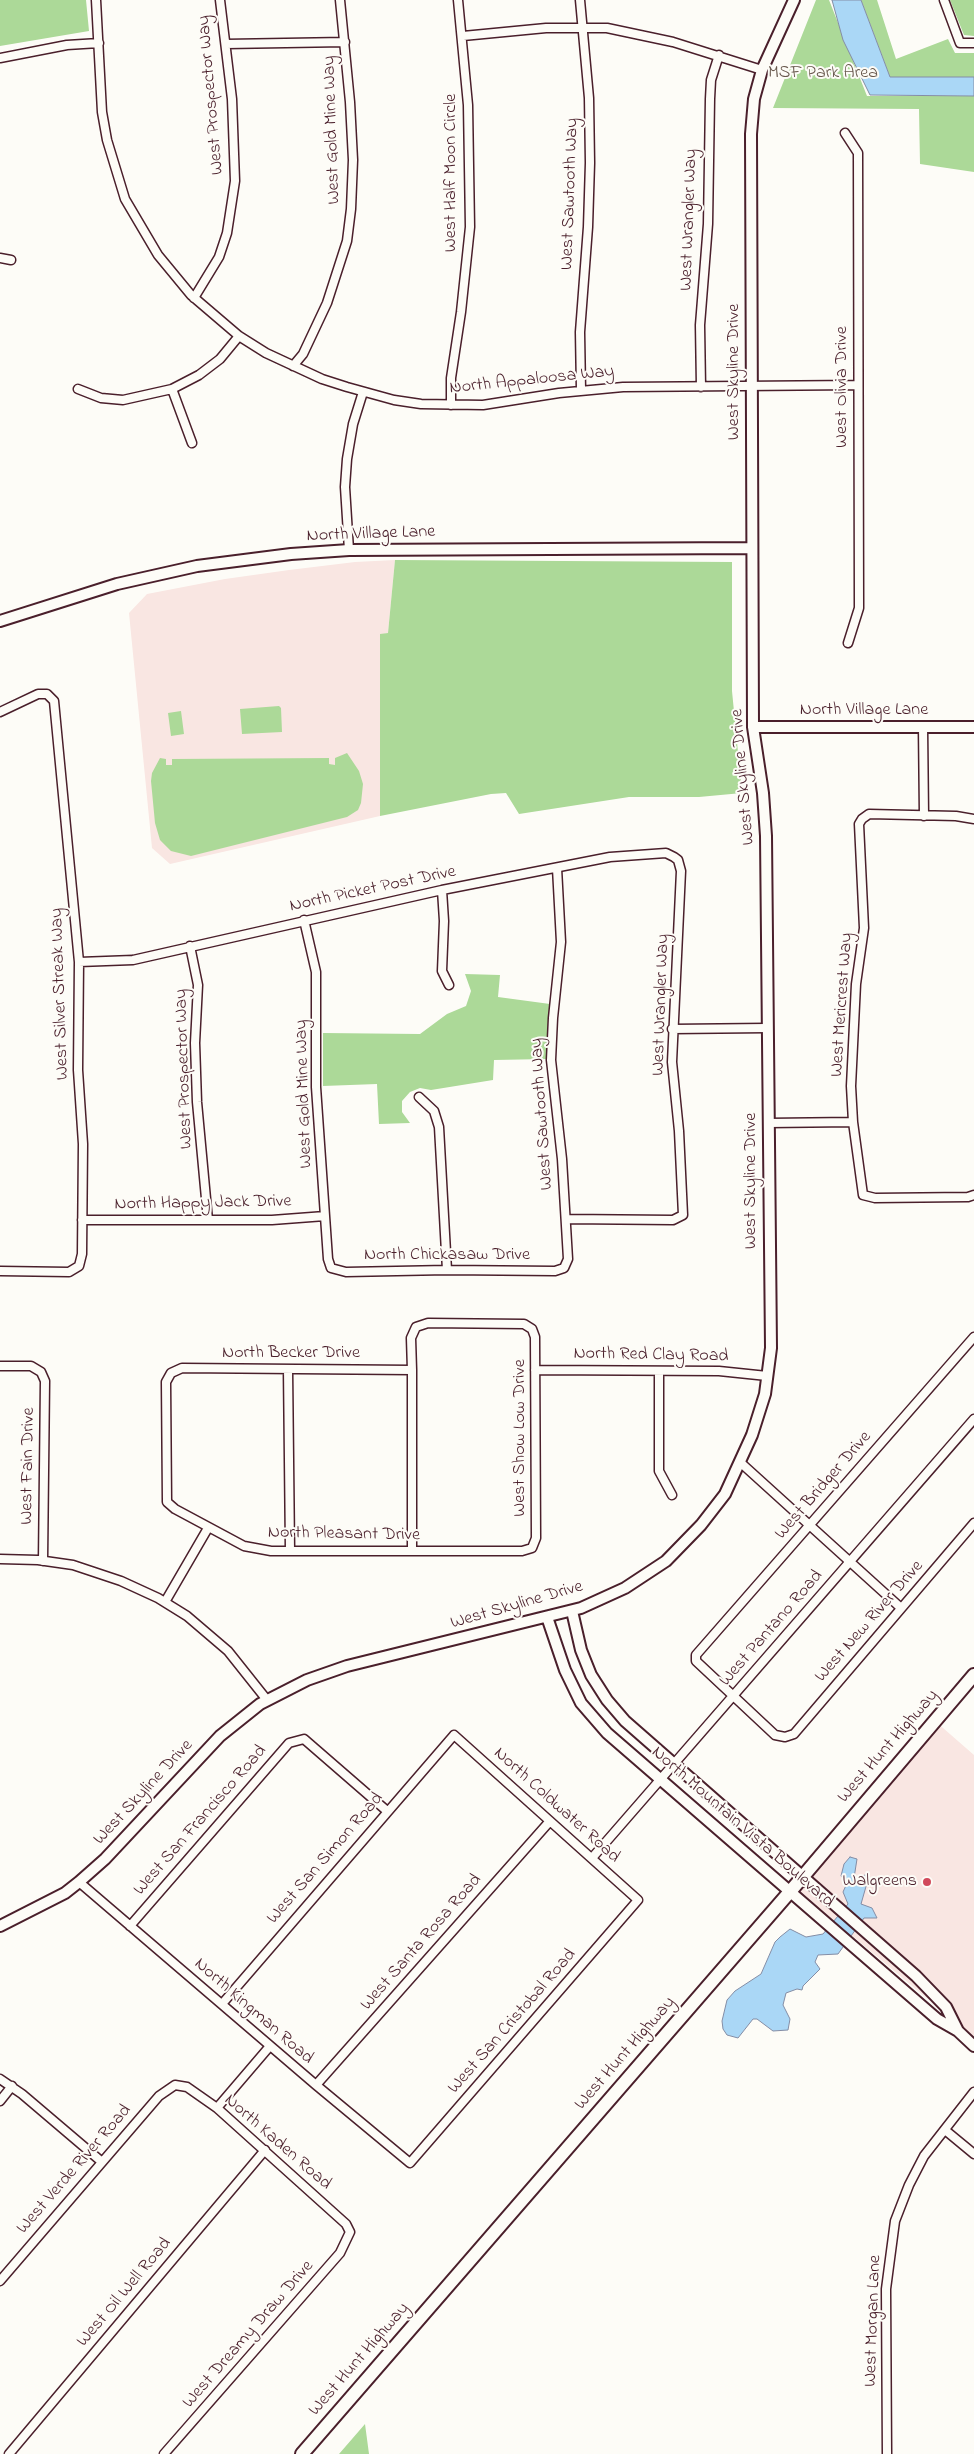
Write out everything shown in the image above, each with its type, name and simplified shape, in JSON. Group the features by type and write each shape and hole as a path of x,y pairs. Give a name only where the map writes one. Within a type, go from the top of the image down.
{"main road":[{"name":"West Hunt Highway","path":"302,2454 803,1876 974,1675"}],"street":[{"name":"North Appaloosa Way","path":"96,0 102,112 109,147 125,199 158,255 194,298 240,336 293,366 322,379 394,400 451,405 484,405 581,390 858,385"},
{"name":"West Prospector Way","path":"194,298 220,257 231,209 234,181 234,141 226,44 220,0"},
{"name":"West Gold Mine Way","path":"293,366 303,354 324,311 347,241 352,209 353,160 345,42 340,0"},
{"name":"West Half Moon Circle","path":"451,405 451,378 462,312 470,227 468,105 463,36 458,0"},
{"name":"West Sawtooth Way","path":"580,0 589,98 590,163 588,227 580,332 581,390"},
{"name":"West Skyline Drive","path":"0,1926 65,1892 79,1882 105,1859 220,1736 267,1700 307,1680 347,1666 572,1611 624,1588 666,1562 701,1525 725,1494 752,1436 765,1394 771,1348 765,812 753,727 750,134 754,100 762,70 794,0"},
{"path":"944,0 960,43 974,43"},
{"path":"463,36 504,31 583,27 638,33 719,55 762,70"},
{"path":"226,44 345,42"},
{"path":"0,58 67,45 98,43"},
{"name":"West Wrangler Way","path":"701,387 700,326 708,224 711,80 719,55"},
{"name":"West Olivia Drive","path":"845,133 858,153 859,608 848,643"},
{"path":"0,258 11,260"},
{"path":"78,389 101,398 123,400 172,389 199,375 220,359 240,336"},
{"path":"172,389 192,443"},
{"path":"349,550 345,487 347,459 353,424 362,392"},
{"name":"North Village Lane","path":"0,621 60,600 116,584 197,566 253,558 349,550 752,548"},
{"name":"West Silver Streak Way","path":"0,712 38,694 47,694 54,701 79,962 78,1070 82,1144 82,1254 79,1266 69,1272 0,1271"},
{"name":"North Village Lane","path":"753,727 974,727"},
{"path":"923,727 924,816 956,816 974,820"},
{"name":"West Mericrest Way","path":"924,816 869,814 859,824 864,928 853,1033 853,1122 863,1195 875,1198 968,1197 974,1195"},
{"name":"North Picket Post Drive","path":"79,962 133,960 442,890 619,857 666,853 674,857"},
{"name":"West Wrangler Way","path":"566,1219 673,1220 683,1216 679,1131 674,1092 672,1029 678,956 681,872 678,860 674,857"},
{"name":"West Sawtooth Way","path":"557,868 561,942 553,1018 551,1060 562,1159 566,1219 568,1260 564,1268"},
{"path":"442,890 444,922 442,971 449,986"},
{"name":"West Gold Mine Way","path":"304,920 316,972 316,1088 328,1259 331,1268"},
{"name":"West Prospector Way","path":"190,946 198,985 195,1043 197,1102 208,1220"},
{"path":"672,1029 767,1028"},
{"path":"419,1097 434,1111 439,1127 447,1270"},
{"path":"768,1123 853,1122"},
{"name":"North Happy Jack Drive","path":"82,1220 272,1220 325,1216"},
{"name":"North Chickasaw Drive","path":"331,1268 346,1272 447,1270 555,1271 564,1268"},
{"name":"West Show Low Drive","path":"412,1370 411,1338 416,1327 428,1323 524,1324 532,1329 535,1337 536,1538 532,1548"},
{"name":"West Bridger Drive","path":"733,1697 696,1662 696,1655 974,1337"},
{"name":"West Fain Drive","path":"0,1366 31,1366 41,1372 45,1381 43,1561"},
{"name":"North Becker Drive","path":"167,1502 166,1382 171,1373 182,1368 412,1370"},
{"path":"288,1369 290,1551"},
{"path":"412,1370 412,1551"},
{"name":"North Red Clay Road","path":"535,1370 720,1371 767,1376"},
{"path":"659,1371 659,1472 672,1496"},
{"name":"West Pantano Road","path":"592,1858 974,1419"},
{"path":"740,1463 901,1608"},
{"name":"North Pleasant Drive","path":"167,1502 175,1509 208,1528 244,1546 271,1551 522,1551 532,1548"},
{"name":"West New River Drive","path":"733,1697 775,1735 785,1737 794,1734 974,1523"},
{"path":"165,1602 208,1528"},
{"path":"0,1559 43,1561 73,1565 121,1581 165,1602 187,1616 228,1651 267,1700"},
{"name":"North Mountain Vista Boulevard","path":"572,1611 581,1650 591,1675 625,1721 877,1942 946,2007 958,2031"},
{"name":"North Mountain Vista Boulevard","path":"547,1617 565,1670 581,1703 607,1733 937,2019 958,2031 974,2046"},
{"name":"West San Simon Road","path":"222,2004 454,1735"},
{"name":"North Coldwater Road","path":"454,1735 638,1900"},
{"name":"West San Francisco Road","path":"130,1926 289,1743 304,1739 387,1811"},
{"name":"West Santa Rosa Road","path":"316,2086 550,1821"},
{"name":"North Kingman Road","path":"79,1882 316,2086 410,2163"},
{"name":"West San Cristobal Road","path":"410,2163 638,1900"},
{"path":"217,2108 270,2046"},
{"path":"0,2079 12,2086 102,2162"},
{"path":"0,2100 12,2086"},
{"name":"North Kaden Road","path":"178,2086 187,2087 217,2108 346,2224 350,2232"},
{"name":"West Verde River Road","path":"0,2281 159,2096 178,2086"},
{"name":"West Morgan Lane","path":"887,2454 886,2289 895,2222 909,2184 924,2156 974,2092"},
{"path":"945,2130 974,2154"},
{"name":"West Oil Well Road","path":"8,2454 265,2150"},
{"name":"West Dreamy Draw Drive","path":"164,2454 340,2254 350,2232"}],"shaded area":[{"path":"395,560 388,633 380,635 380,816 170,864 152,848 129,613 147,594 225,579 289,570 355,562"},
{"path":"935,1721 974,1755 974,2046 930,2001 794,1887"}],"green space":[{"path":"0,0 86,0 89,31 0,46"},
{"name":"MSF Park Area","path":"816,0 829,0 867,96 974,96 974,172 920,164 919,109 773,108"},
{"path":"861,0 877,0 896,59 948,39 955,53 974,53 974,77 890,77"},
{"path":"950,0 974,0 974,36 964,35"},
{"path":"395,560 732,562 732,691 742,793 699,797 629,797 519,814 506,793 491,794 380,816 380,634 388,633"},
{"path":"279,706 281,708 282,732 242,734 240,709"},
{"path":"181,711 184,734 171,736 168,713"},
{"path":"347,753 359,771 363,784 361,803 358,810 347,817 191,856 171,851 160,840 155,823 151,781 152,773 160,758 166,759 166,765 172,765 172,759 329,758 329,764 335,765 335,758"},
{"path":"465,974 500,975 498,997 550,1004 547,1059 494,1060 493,1080 431,1090 420,1088 410,1092 402,1101 402,1112 410,1123 379,1124 377,1084 323,1086 323,1033 420,1034 447,1014 466,1006 471,991"},
{"path":"365,2424 369,2454 339,2454"}],"water":[{"path":"832,0 861,0 890,77 974,77 974,96 870,95 843,40"},
{"path":"850,1857 857,1859 854,1878 865,1875 869,1876 861,1904 872,1908 877,1918 864,1918 838,1954 818,1955 815,1962 820,1969 803,1986 802,1990 797,1989 786,1993 783,2005 790,2019 788,2030 773,2031 757,2019 753,2019 738,2038 727,2035 723,2029 722,2021 727,2000 735,1991 761,1974 775,1942 790,1929 806,1937 823,1934 848,1904 843,1892 847,1883 841,1876 844,1864"}],"place":[{"name":"Walgreens","path":"927,1882"}]}
